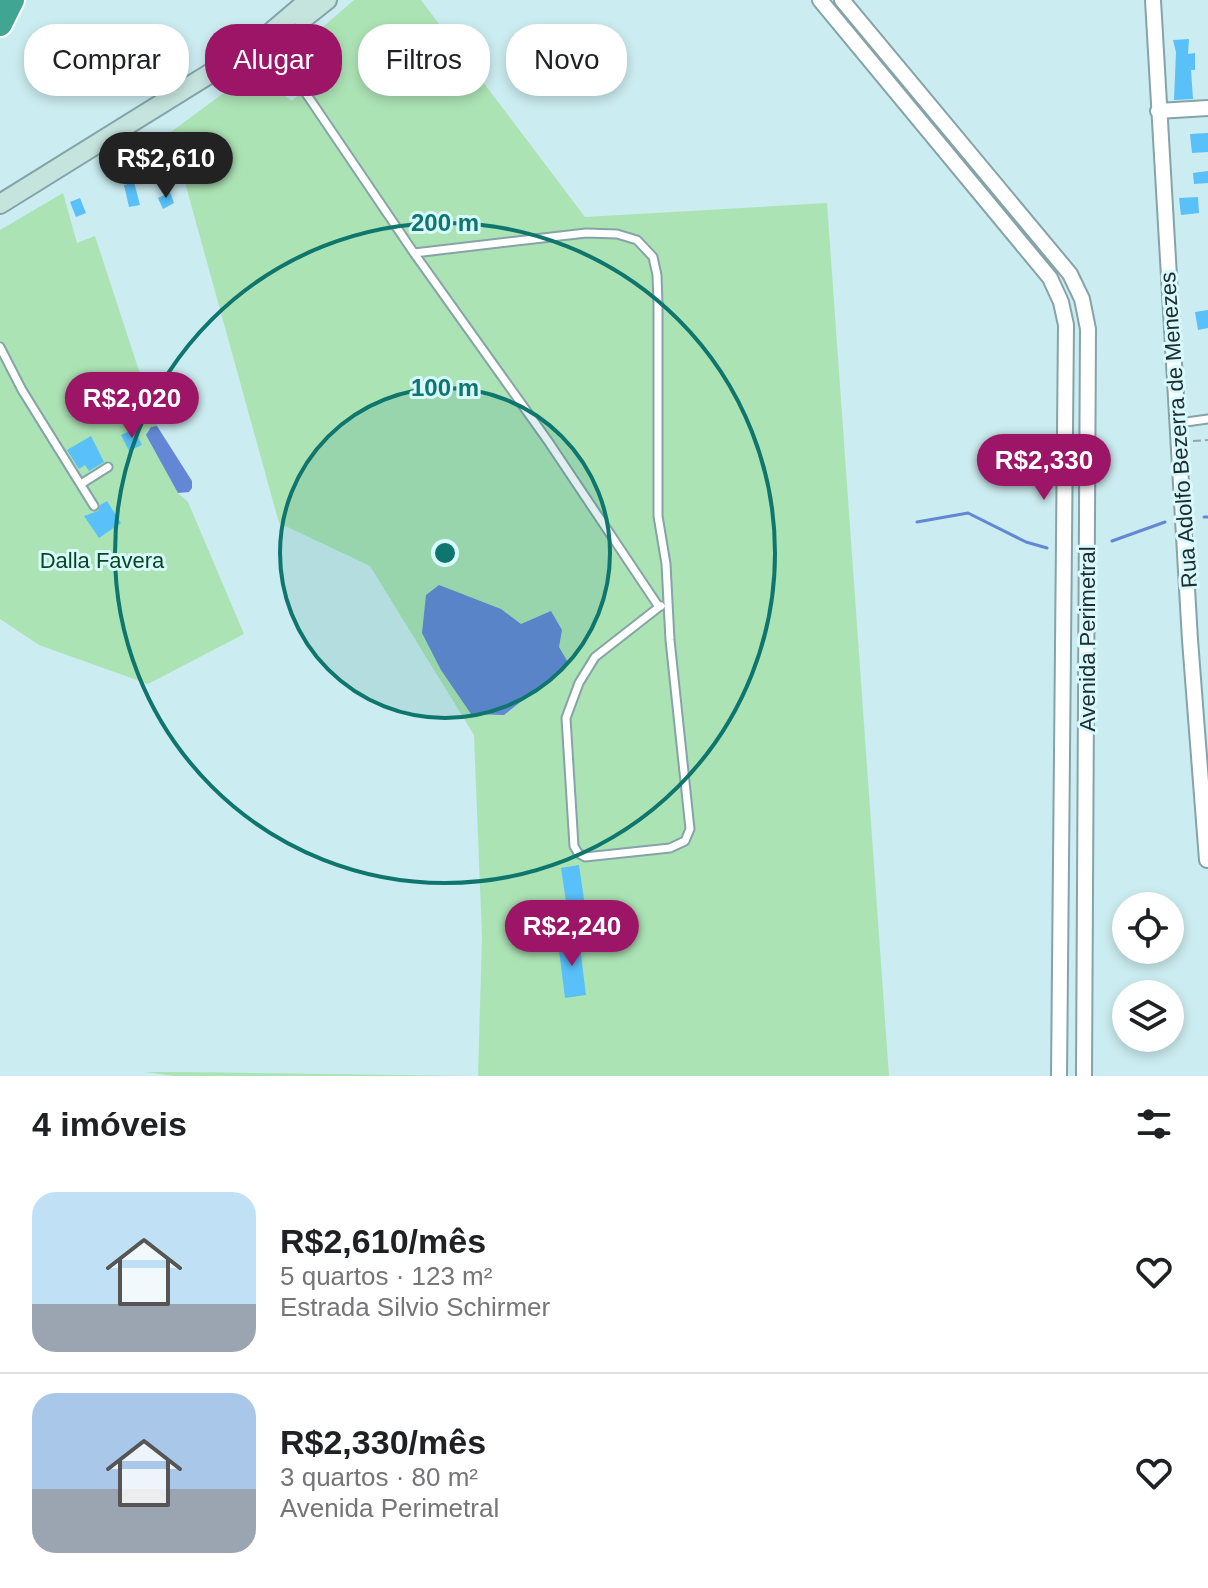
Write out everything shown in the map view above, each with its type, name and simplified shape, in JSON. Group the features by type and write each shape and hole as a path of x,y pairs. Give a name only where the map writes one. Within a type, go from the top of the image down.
{"highway":[{"path":"0,24 12,0"}],"street":[{"path":"282,24 309,0"},
{"path":"295,24 327,0"},
{"name":"Avenida Perimetral","path":"820,0 1050,278 1061,302 1066,325 1059,1076"},
{"name":"Avenida Perimetral","path":"842,0 1070,274 1082,299 1088,329 1084,1076"},
{"name":"Rua Adolfo Bezerra de Menezes","path":"1153,0 1190,640 1207,860"},
{"path":"0,204 205,76"},
{"path":"1158,111 1208,108"}],"lane":[{"path":"308,96 414,253 548,441 659,607"},
{"path":"414,253 586,233 617,234 637,240 653,257 658,304 658,516 669,599 670,640 690,829 685,841 670,848 585,857 574,846 566,718 579,683 595,657 669,599"},
{"path":"1,351 94,506"},
{"path":"1179,423 1208,419"},
{"path":"81,484 108,467"}],"path":[{"path":"1181,443 1208,440"}],"green space":[{"path":"354,0 421,0 439,24 358,24 358,96 490,96 490,91 585,217 827,203 889,1076 478,1076 482,937 474,735 370,566 279,523 171,132 220,96 285,96 292,101 297,96 342,96 342,24 326,24"},
{"name":"Dalla Favera","path":"63,193 77,243 95,236 157,426 151,427 178,493 188,502 244,634 148,684 39,645 0,619 0,230"},
{"path":"145,1072 186,1072 472,1076 173,1076"}],"water":[{"path":"157,426 192,481 189,492 178,493 146,435 151,427"},
{"path":"439,585 501,609 521,624 551,611 562,630 559,647 569,664 504,715 471,714 441,670 422,633 426,595"}],"building":[{"path":"1189,39 1188,54 1195,53 1195,70 1191,70 1193,99 1174,100 1176,52 1173,40"},
{"path":"1208,133 1208,152 1192,153 1190,134"},
{"path":"166,157 169,181 154,183 150,160"},
{"path":"1208,171 1208,183 1194,184 1193,173"},
{"path":"134,182 140,205 129,207 124,185"},
{"path":"170,192 174,203 163,209 158,198"},
{"path":"1198,197 1199,213 1181,215 1179,198"},
{"path":"80,198 86,213 76,217 70,202"},
{"path":"1208,310 1208,328 1198,330 1195,312"},
{"path":"134,429 142,445 129,451 121,435"},
{"path":"91,436 104,462 89,471 85,465 79,469 67,450"},
{"path":"107,501 121,523 99,538 84,516 98,511 100,505"},
{"path":"579,865 588,927 570,929 561,868"},
{"path":"579,939 586,995 565,998 558,942"}],"waterway":[{"path":"917,522 968,513 1026,542 1047,548"},
{"path":"1112,541 1165,522"}]}
